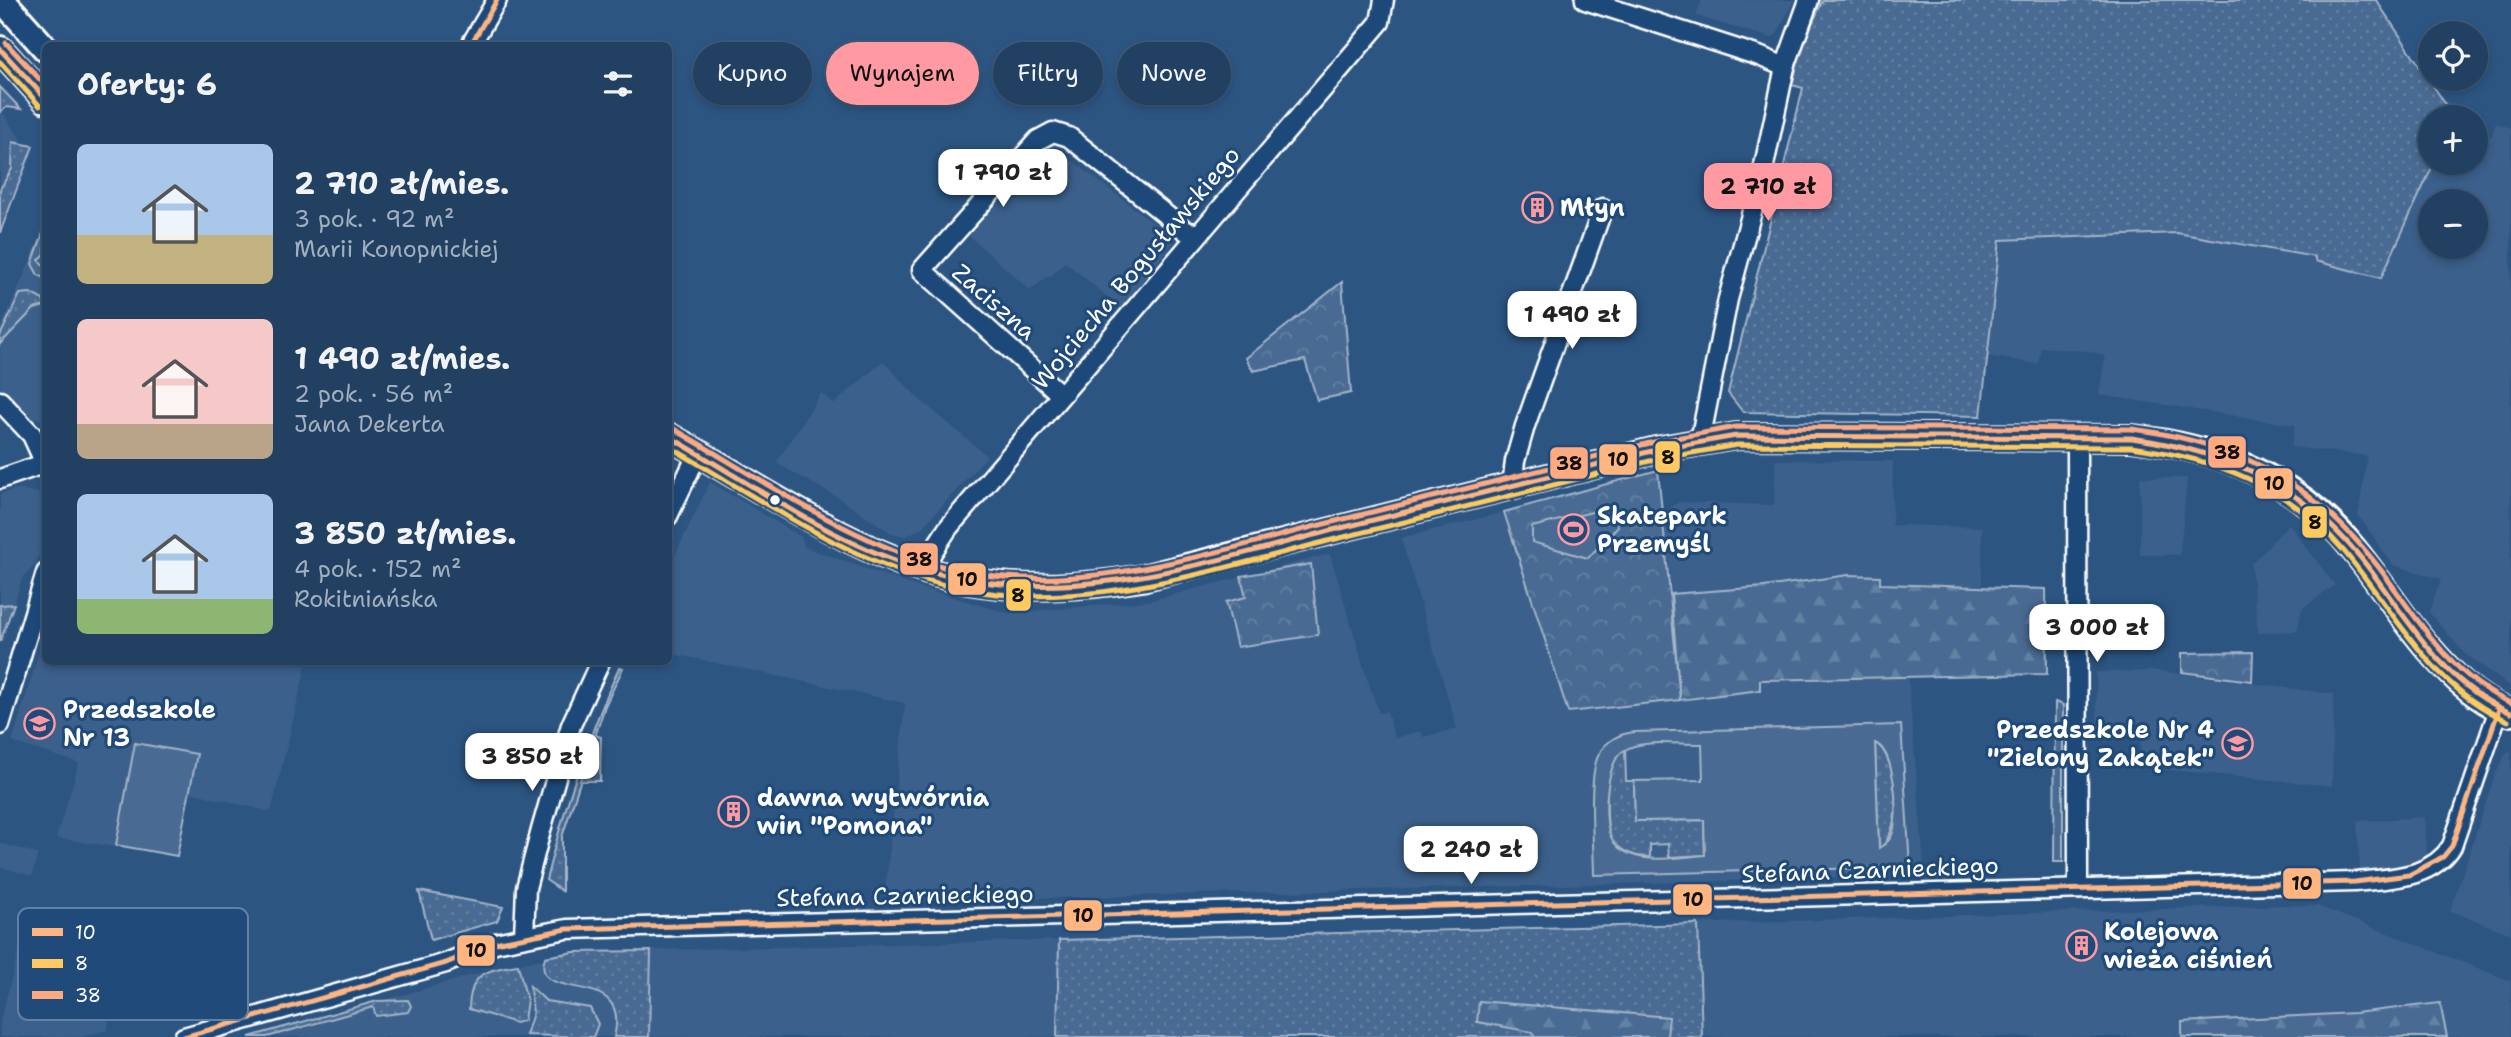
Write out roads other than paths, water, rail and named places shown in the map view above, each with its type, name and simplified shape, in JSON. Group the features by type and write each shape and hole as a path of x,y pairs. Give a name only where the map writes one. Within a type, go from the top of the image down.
{"main road":[{"path":"2,0 42,45"},
{"path":"0,50 42,96"},
{"path":"672,438 832,530 922,568 968,581 1021,587 1074,588 1142,578 1511,485 1700,441 1736,436 2132,438 2174,443 2251,467 2290,489 2337,530 2411,628 2452,675 2505,711"}],"street":[{"path":"472,42 497,0"},
{"name":"Wojciecha Bogusławskiego","path":"922,568 943,534 1060,394 1380,22 1384,0"},
{"path":"1585,0 1751,53 1784,67"},
{"path":"1700,441 1728,299 1762,175 1784,67 1809,0"},
{"name":"Zaciszna","path":"1060,394 922,270 1038,140 1053,132 1069,137 1186,231 1198,234"},
{"path":"1511,485 1514,461 1525,426 1603,208"},
{"path":"0,401 32,435 42,457"},
{"path":"2077,439 2078,890"},
{"path":"672,508 698,453"},
{"path":"0,479 42,465"},
{"path":"0,725 42,586"},
{"path":"524,936 526,888 541,830 571,725 599,665"},
{"name":"Stefana Czarnieckiego","path":"248,1019 446,963 495,943 567,929 2355,882 2413,875 2444,859 2452,846 2505,711"},
{"name":"Stefana Czarnieckiego","path":"184,1037 244,1020"}],"place":[{"name":"Młyn","path":"1537,208"},
{"name":"Skatepark Przemyśl","path":"1574,530"},
{"name":"Przedszkole Nr 13","path":"40,724"},
{"name":"Przedszkole Nr 4 \"Zielony Zakątek\"","path":"2237,744"},
{"name":"dawna wytwórnia win \"Pomona\"","path":"734,812"},
{"name":"Kolejowa wieża ciśnień","path":"2081,946"}]}
